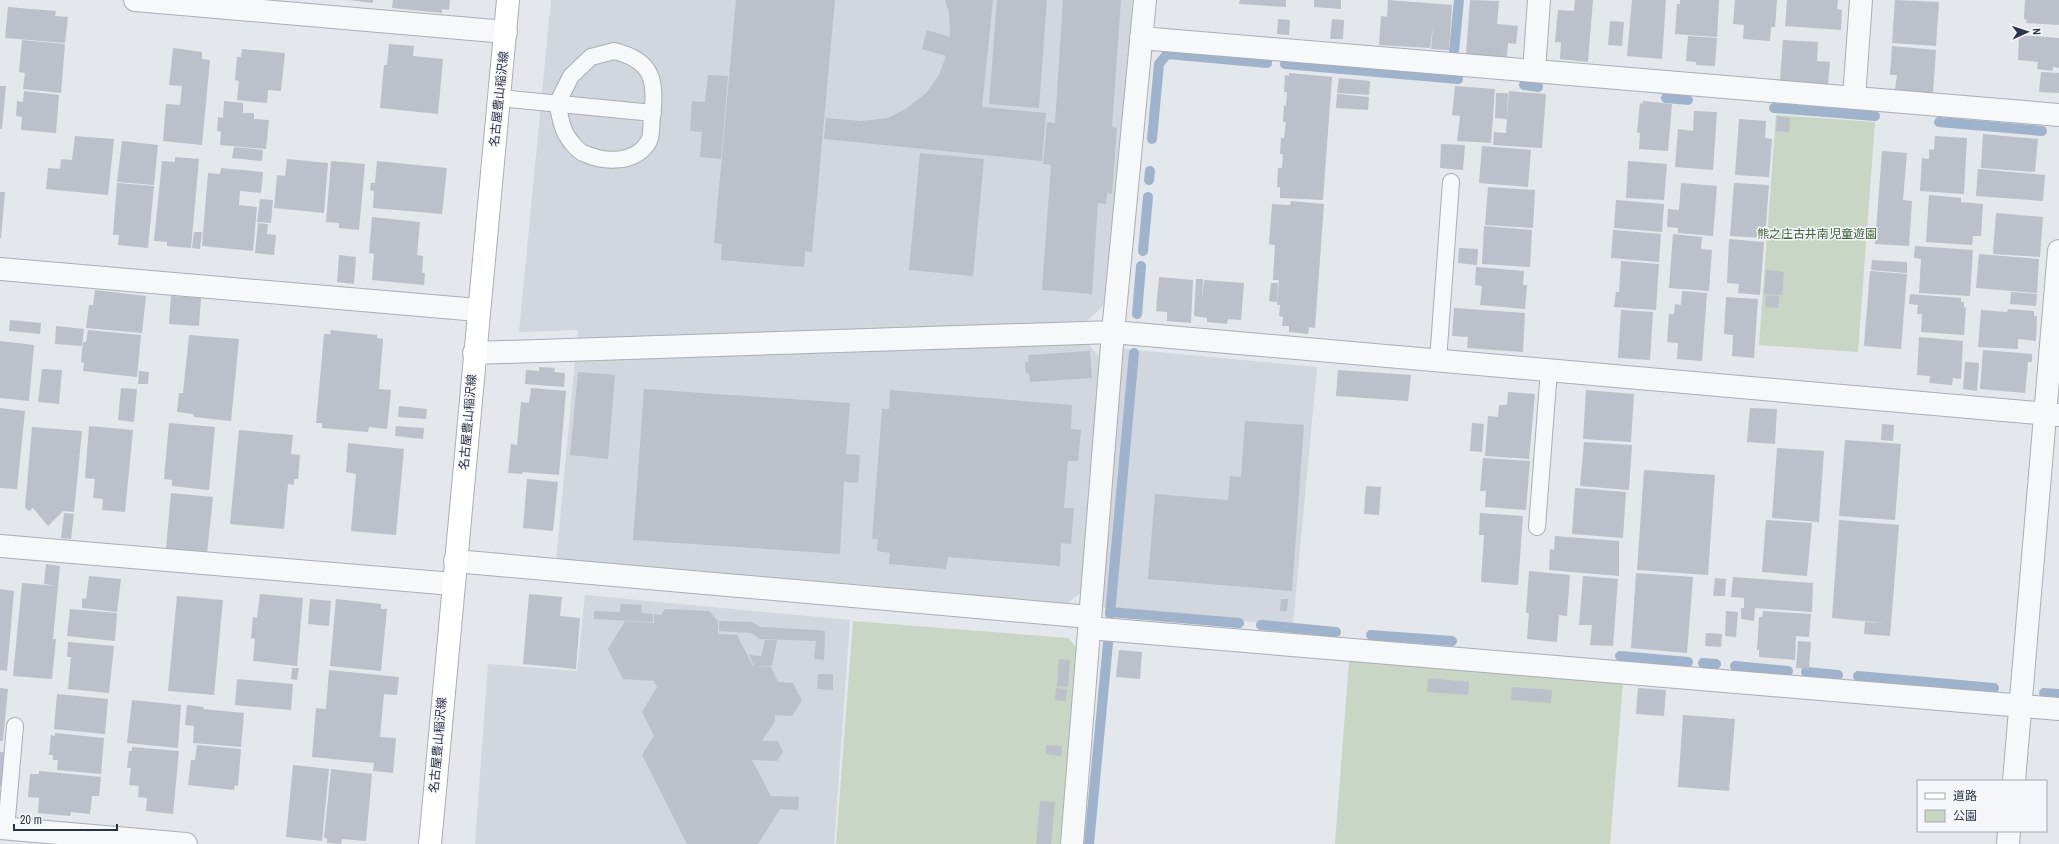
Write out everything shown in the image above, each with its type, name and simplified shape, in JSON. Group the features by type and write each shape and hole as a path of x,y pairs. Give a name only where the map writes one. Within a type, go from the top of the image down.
{"main road":[{"name":"名古屋豊山稲沢線","path":"430,844 452,584 508,0"}],"street":[{"path":"135,0 506,32"},
{"path":"1072,844 1113,332 1145,0"},
{"path":"1534,71 1539,0"},
{"path":"1854,98 1861,0"},
{"path":"1142,38 2059,115"},
{"path":"2014,780 2020,706 2052,414 2059,251"},
{"path":"0,269 478,310"},
{"path":"474,353 1113,332 2052,414"},
{"path":"0,546 452,584"},
{"path":"455,561 1090,622 2059,709"},
{"path":"3,828 186,844"},
{"path":"2008,844 2009,832"}],"lane":[{"path":"614,51 631,55 647,68 653,83 653,113 649,140 638,154 621,160 603,159 582,153 566,134 557,104 571,76 591,57 614,51"},
{"path":"499,98 653,113"},
{"path":"1438,361 1451,182"},
{"path":"1537,527 1549,370"},
{"path":"3,828 15,726"}],"shaded area":[{"path":"551,0 1133,0 1106,303 1088,320 1089,345 1103,362 1125,349 1317,367 1293,625 1110,610 1079,594 1067,604 865,585 556,562 578,330 519,332"},
{"path":"585,595 850,620 834,844 475,844 488,664 577,671"}],"green space":[{"name":"熊之庄古井南児童遊園","path":"1776,115 1875,122 1858,352 1759,345"},
{"path":"853,621 1068,638 1077,648 1060,844 836,844"},
{"path":"1349,660 1623,682 1610,844 1335,844"}],"building":[{"path":"349,0 373,0 373,3"},
{"path":"393,0 450,0 449,10 442,9 442,13 392,8"},
{"path":"736,0 835,0 812,252 805,251 804,267 721,260 722,244 714,243"},
{"path":"945,0 993,0 982,107 1046,113 1042,161 824,139 826,118 861,121 888,118 907,108 926,93 939,75 946,56 922,49 927,30 950,37 949,13"},
{"path":"997,0 1047,0 1039,108 989,104"},
{"path":"1063,0 1121,0 1112,127 1117,128 1112,194 1107,193 1106,204 1098,203 1092,294 1042,290 1051,165 1043,164 1047,122 1055,123"},
{"path":"1240,0 1286,0 1286,7 1239,4"},
{"path":"1314,0 1341,0 1341,9 1314,7"},
{"path":"1388,0 1452,5 1449,50 1431,49 1433,26 1430,48 1379,45 1381,16 1387,17"},
{"path":"1470,0 1499,1 1497,24 1518,26 1516,44 1508,43 1507,57 1466,54"},
{"path":"1575,0 1593,0 1588,62 1560,59 1561,42 1555,42 1558,10 1574,11"},
{"path":"1632,0 1666,0 1662,59 1627,56"},
{"path":"1680,0 1719,0 1717,37 1675,34 1677,4 1680,4"},
{"path":"1735,0 1777,0 1775,27 1771,27 1770,41 1743,39 1744,25 1733,24"},
{"path":"1787,0 1838,0 1837,9 1842,10 1841,30 1785,26"},
{"path":"1895,0 1939,2 1936,46 1892,43"},
{"path":"2025,0 2059,0 2059,25 2026,23 2027,20 2024,19"},
{"path":"8,7 56,11 55,16 68,17 65,43 5,38"},
{"path":"1278,19 1290,20 1289,35 1277,34"},
{"path":"1332,19 1344,20 1343,39 1330,39"},
{"path":"1610,21 1624,22 1622,46 1608,45"},
{"path":"2019,35 2059,38 2059,68 2053,67 2053,71 2037,69 2038,62 2018,60"},
{"path":"1688,36 1717,38 1715,66 1696,65 1696,62 1686,61"},
{"path":"22,40 65,44 61,93 23,89 25,73 19,72"},
{"path":"1783,40 1818,42 1817,61 1830,62 1828,84 1780,81"},
{"path":"389,44 414,46 413,56 443,59 438,114 380,108 384,65 387,65"},
{"path":"1892,46 1936,50 1933,93 1895,90 1897,75 1890,75"},
{"path":"173,48 202,52 202,59 210,60 202,145 163,141 166,104 180,105 182,86 169,85"},
{"path":"242,49 285,53 281,91 268,90 267,103 237,100 239,81 235,80 237,57 241,57"},
{"path":"2041,72 2059,73 2059,93 2039,92"},
{"path":"1289,73 1332,77 1323,200 1280,198 1280,187 1277,187 1278,168 1282,168 1283,154 1280,154 1281,138 1284,138 1286,122 1283,122 1284,105 1286,106 1287,92 1284,92 1285,75 1289,76"},
{"path":"708,75 728,76 721,159 700,157 702,132 690,131 692,101 705,102"},
{"path":"1339,78 1370,81 1369,95 1337,93"},
{"path":"0,86 6,86 2,129 0,129"},
{"path":"1455,86 1495,89 1491,143 1457,141 1460,116 1452,115"},
{"path":"24,91 59,95 56,133 21,130 22,117 16,116 17,101 23,102"},
{"path":"1509,91 1546,94 1542,148 1493,145 1494,132 1506,133 1507,119 1495,118 1496,93 1508,93 1507,118"},
{"path":"1337,94 1369,97 1368,110 1336,108"},
{"path":"224,101 243,103 243,113 254,113 254,119 269,120 266,149 220,145 221,132 217,131 218,117 223,118"},
{"path":"1643,101 1672,104 1668,151 1639,149 1640,133 1637,133 1640,103 1642,104"},
{"path":"1694,111 1717,112 1713,170 1675,167 1678,129 1693,131"},
{"path":"1777,116 1790,118 1789,132 1776,131"},
{"path":"1739,119 1766,121 1765,138 1772,139 1769,177 1735,175"},
{"path":"1983,134 2038,139 2035,172 1981,168"},
{"path":"75,136 114,139 108,195 46,189 48,168 60,169 61,159 72,160"},
{"path":"1935,136 1967,138 1964,194 1920,191 1922,158 1929,159 1929,149 1934,150"},
{"path":"122,141 158,145 154,185 117,182"},
{"path":"1441,144 1465,145 1463,170 1440,168"},
{"path":"1482,146 1531,150 1528,187 1479,183"},
{"path":"234,147 263,150 262,161 232,158"},
{"path":"1882,151 1907,153 1903,200 1912,201 1909,246 1875,244"},
{"path":"920,153 984,159 973,276 909,270"},
{"path":"175,157 199,159 191,248 167,246 167,242 154,241 162,161 175,162"},
{"path":"287,159 328,163 324,213 274,208 277,175 285,176"},
{"path":"331,161 365,164 359,230 339,228 339,223 326,222"},
{"path":"377,161 447,168 442,214 373,208 374,191 370,190 371,183 375,183"},
{"path":"1628,161 1667,164 1664,200 1626,198"},
{"path":"221,168 263,172 261,193 240,191 239,205 257,207 253,251 202,246 208,173 220,174"},
{"path":"1978,169 2045,175 2043,201 1976,196"},
{"path":"117,183 154,186 148,248 118,245 119,235 113,235"},
{"path":"1681,183 1717,186 1713,236 1678,233 1678,228 1667,227 1668,209 1679,210"},
{"path":"1734,183 1769,185 1765,238 1730,236"},
{"path":"1488,187 1535,190 1533,228 1485,225"},
{"path":"0,192 5,192 1,238 0,238"},
{"path":"1929,195 1961,198 1961,202 1983,204 1981,236 1973,236 1972,245 1926,242"},
{"path":"260,199 273,200 271,223 257,222"},
{"path":"1616,200 1664,204 1662,232 1614,228"},
{"path":"1291,201 1324,204 1315,328 1309,327 1308,334 1289,332 1289,326 1282,326 1283,317 1279,316 1280,305 1277,305 1279,280 1273,280 1275,245 1269,244 1272,204 1290,205"},
{"path":"1996,213 2043,217 2040,257 1993,254"},
{"path":"372,217 420,222 417,255 423,256 422,273 425,273 424,285 372,280 374,254 369,253"},
{"path":"258,223 268,224 267,234 276,235 274,255 255,253"},
{"path":"1484,226 1532,230 1530,267 1482,264"},
{"path":"1613,230 1661,234 1659,262 1611,258"},
{"path":"194,232 202,232 200,249 192,248"},
{"path":"1673,234 1702,237 1701,249 1712,250 1709,291 1669,288"},
{"path":"1729,239 1764,242 1760,295 1738,293 1739,284 1727,283"},
{"path":"1915,246 1973,250 1970,296 1919,293 1921,259 1914,258"},
{"path":"1459,248 1478,249 1477,265 1458,263"},
{"path":"1979,254 2039,259 2037,293 1976,288"},
{"path":"339,255 356,257 354,284 337,282"},
{"path":"1872,260 1907,262 1907,273 1871,270"},
{"path":"1621,261 1659,264 1656,310 1614,307 1616,292 1619,292"},
{"path":"1476,267 1524,271 1523,285 1527,285 1525,309 1480,305 1482,286 1475,285"},
{"path":"1766,270 1784,272 1782,295 1764,294"},
{"path":"1870,271 1907,274 1901,349 1864,346"},
{"path":"1159,277 1193,280 1191,323 1167,321 1167,312 1156,311"},
{"path":"1196,279 1203,279 1202,300 1204,280 1244,283 1241,320 1228,319 1227,324 1207,322 1207,318 1194,316"},
{"path":"1271,283 1278,283 1277,302 1269,301"},
{"path":"95,290 146,296 142,333 86,328 89,305 93,305"},
{"path":"1682,291 1707,293 1702,361 1677,359 1678,343 1667,342 1669,314 1674,314 1675,304 1681,305"},
{"path":"2011,292 2037,294 2036,306 2010,304"},
{"path":"1910,294 1961,298 1961,302 1964,302 1964,308 1966,307 1964,335 1921,332 1922,314 1917,314 1918,305 1909,304"},
{"path":"1766,295 1779,296 1778,308 1765,307"},
{"path":"171,296 201,298 199,326 169,324"},
{"path":"1726,297 1758,299 1754,358 1732,356 1733,335 1724,334"},
{"path":"1454,308 1525,313 1523,352 1467,348 1468,337 1452,336"},
{"path":"2008,309 2034,311 2034,316 2037,316 2036,341 2018,339 2018,349 1978,347 1981,310 2007,312"},
{"path":"1621,310 1653,312 1650,360 1618,358"},
{"path":"10,320 41,323 40,334 9,331"},
{"path":"56,326 84,329 82,346 55,344"},
{"path":"88,330 141,335 137,377 83,371 84,363 81,362 83,342 86,342"},
{"path":"330,330 377,335 377,338 383,339 379,389 391,390 387,429 369,427 368,432 322,428 322,423 316,423 324,334 331,334"},
{"path":"189,335 239,339 231,421 194,417 193,414 177,412 179,393 183,393"},
{"path":"1919,337 1963,341 1961,379 1953,378 1952,385 1929,383 1930,376 1917,375"},
{"path":"0,341 34,345 29,401 0,398"},
{"path":"1983,350 2032,354 2032,362 2028,362 2025,393 1980,389"},
{"path":"1090,351 1092,378 1030,382 1029,373 1026,374 1025,362 1029,362 1028,355"},
{"path":"1965,362 1979,363 1977,391 1963,389"},
{"path":"539,367 555,368 554,372 565,373 564,387 525,384 526,370 539,371"},
{"path":"42,369 62,370 59,404 38,402"},
{"path":"1338,370 1411,375 1408,401 1336,396"},
{"path":"139,371 149,372 148,384 138,384"},
{"path":"578,372 615,375 608,459 570,455"},
{"path":"121,388 137,389 134,422 118,420"},
{"path":"531,388 566,391 559,475 522,472 523,474 508,473 511,444 517,445 521,402 529,403"},
{"path":"644,389 850,403 846,454 860,455 858,483 844,482 840,554 633,540"},
{"path":"890,390 1072,405 1071,429 1081,430 1078,461 1068,461 1064,508 1074,508 1071,544 1061,543 1060,566 948,557 946,569 889,564 890,553 877,551 878,539 872,539 882,409 889,409"},
{"path":"1586,390 1634,394 1631,442 1583,439"},
{"path":"1508,392 1535,394 1529,459 1485,456 1488,416 1498,417 1499,405 1507,405"},
{"path":"399,406 427,409 426,419 398,417"},
{"path":"0,408 25,411 17,489 0,488"},
{"path":"1750,408 1777,409 1775,444 1747,442"},
{"path":"1245,421 1304,425 1292,591 1148,579 1155,494 1228,500 1230,476 1241,477"},
{"path":"169,423 215,427 209,490 172,486 172,480 164,479"},
{"path":"1472,423 1484,424 1482,452 1470,451"},
{"path":"1882,424 1894,425 1893,441 1881,440"},
{"path":"89,426 133,430 125,512 102,510 103,499 93,498 95,479 85,478"},
{"path":"396,426 424,428 423,439 395,436"},
{"path":"32,427 82,431 74,512 63,511 48,526 33,508 29,511 25,508"},
{"path":"239,430 293,435 291,454 300,455 298,479 294,479 294,485 288,484 284,529 230,524"},
{"path":"1845,440 1901,444 1895,520 1839,516"},
{"path":"1584,442 1632,445 1629,490 1580,486"},
{"path":"348,443 404,449 396,535 351,531 356,474 346,472"},
{"path":"1777,448 1824,451 1819,522 1772,518"},
{"path":"1483,458 1530,461 1526,510 1485,507 1486,491 1480,491"},
{"path":"1644,470 1715,475 1708,575 1637,570"},
{"path":"527,479 558,482 553,531 523,528"},
{"path":"1366,486 1381,487 1379,515 1364,514"},
{"path":"1575,488 1626,492 1623,538 1572,534"},
{"path":"171,493 213,497 207,553 166,549"},
{"path":"64,513 74,514 71,539 61,538"},
{"path":"1480,513 1523,516 1518,585 1481,582 1484,535 1479,535"},
{"path":"1766,520 1812,523 1807,576 1762,572"},
{"path":"1839,520 1899,525 1890,636 1864,634 1865,622 1884,623 1832,618"},
{"path":"1555,536 1619,541 1619,576 1549,570 1550,549 1554,550"},
{"path":"46,564 60,566 58,586 44,584"},
{"path":"1529,571 1570,575 1567,616 1559,615 1557,642 1527,639 1529,613 1526,613"},
{"path":"1636,573 1693,577 1687,653 1631,648"},
{"path":"89,576 121,579 117,612 82,608 82,598 86,599"},
{"path":"1583,576 1618,579 1613,646 1590,645 1592,625 1579,625"},
{"path":"1733,577 1813,583 1812,612 1755,608 1754,621 1741,619 1741,608 1744,608 1744,598 1731,597"},
{"path":"1715,578 1726,579 1725,596 1713,596"},
{"path":"22,583 58,586 53,639 56,639 52,679 13,676"},
{"path":"0,589 14,591 7,671 0,670"},
{"path":"260,594 303,598 297,666 253,661 255,639 251,638 253,617 257,618"},
{"path":"529,594 562,597 560,616 580,618 576,669 523,664"},
{"path":"177,596 223,600 214,695 168,691"},
{"path":"310,599 331,601 329,626 308,624"},
{"path":"336,599 381,604 381,609 387,609 381,671 330,666"},
{"path":"1281,599 1288,599 1287,611 1280,611"},
{"path":"621,604 642,605 641,613 653,614 653,622 594,619 594,611 620,612"},
{"path":"70,609 117,613 115,641 67,636"},
{"path":"665,609 709,611 718,621 718,634 737,635 753,666 771,667 778,682 793,683 802,700 792,716 775,715 775,721 762,741 778,741 783,752 777,761 752,760 771,796 799,797 798,810 780,809 758,844 687,844 642,755 654,736 642,712 657,687 654,681 623,679 608,649 625,621 654,623 654,614 661,615"},
{"path":"1726,611 1738,612 1736,637 1725,636"},
{"path":"1763,611 1811,614 1809,637 1796,636 1795,660 1759,657 1759,650 1757,650 1759,617 1762,617"},
{"path":"719,621 752,622 760,627 825,631 824,660 814,659 816,641 760,639 751,633 719,631"},
{"path":"1706,633 1722,634 1721,647 1705,646"},
{"path":"765,640 777,640 772,666 754,666 749,655 761,656"},
{"path":"1798,641 1811,642 1809,669 1796,668"},
{"path":"68,642 114,646 109,693 68,689 71,657 67,657"},
{"path":"1119,650 1142,652 1140,679 1116,677"},
{"path":"1059,659 1070,660 1068,687 1057,686"},
{"path":"292,668 299,668 297,680 291,679"},
{"path":"329,670 399,677 397,695 384,694 380,737 396,738 393,773 373,771 374,763 312,757 316,708 326,709"},
{"path":"818,674 833,674 833,690 817,689"},
{"path":"1428,678 1469,682 1468,695 1427,692"},
{"path":"237,679 293,684 291,710 235,705"},
{"path":"1512,687 1552,690 1551,703 1511,700"},
{"path":"0,688 8,689 3,741 0,741"},
{"path":"1056,688 1067,689 1066,701 1055,700"},
{"path":"1638,688 1666,690 1664,716 1636,714"},
{"path":"57,694 108,699 105,734 54,729"},
{"path":"132,700 181,705 178,748 127,743"},
{"path":"187,705 204,707 203,709 244,713 241,747 193,743 194,726 185,725"},
{"path":"1683,715 1735,719 1729,791 1678,787"},
{"path":"55,733 104,738 101,774 57,770 58,760 53,760 53,755 49,755 51,735 55,736"},
{"path":"197,745 241,749 238,786 235,785 234,790 188,785 191,760 195,760"},
{"path":"1046,745 1062,746 1061,756 1046,754"},
{"path":"132,747 179,751 173,814 146,811 147,798 138,797 139,786 129,785 131,768 127,768 129,751 132,751"},
{"path":"0,752 5,752 2,787 0,786"},
{"path":"293,765 329,769 322,841 286,837"},
{"path":"331,769 372,774 366,841 342,839 341,844 327,843 327,838 324,838"},
{"path":"39,771 101,777 99,796 92,796 90,814 71,812 70,816 38,813 39,798 28,797 30,774 39,774"},
{"path":"1040,801 1055,802 1051,844 1036,844"}],"waterway":[{"path":"1454,51 1459,0"},
{"path":"1152,139 1159,64 1167,54 1267,63"},
{"path":"1285,64 1458,79"},
{"path":"1524,85 1538,87"},
{"path":"1666,98 1688,100"},
{"path":"1774,108 1875,116"},
{"path":"1939,122 2042,131"},
{"path":"1149,180 1150,171"},
{"path":"1143,251 1148,197"},
{"path":"1137,314 1141,266"},
{"path":"1110,614 1134,353"},
{"path":"1110,612 1239,623"},
{"path":"1261,625 1336,632"},
{"path":"1371,635 1452,641"},
{"path":"1089,844 1108,643"},
{"path":"1620,656 1688,662"},
{"path":"1703,663 1716,664"},
{"path":"1735,666 1788,671"},
{"path":"1806,672 1838,675"},
{"path":"1858,676 1994,688"},
{"path":"2044,693 2059,694"}]}
